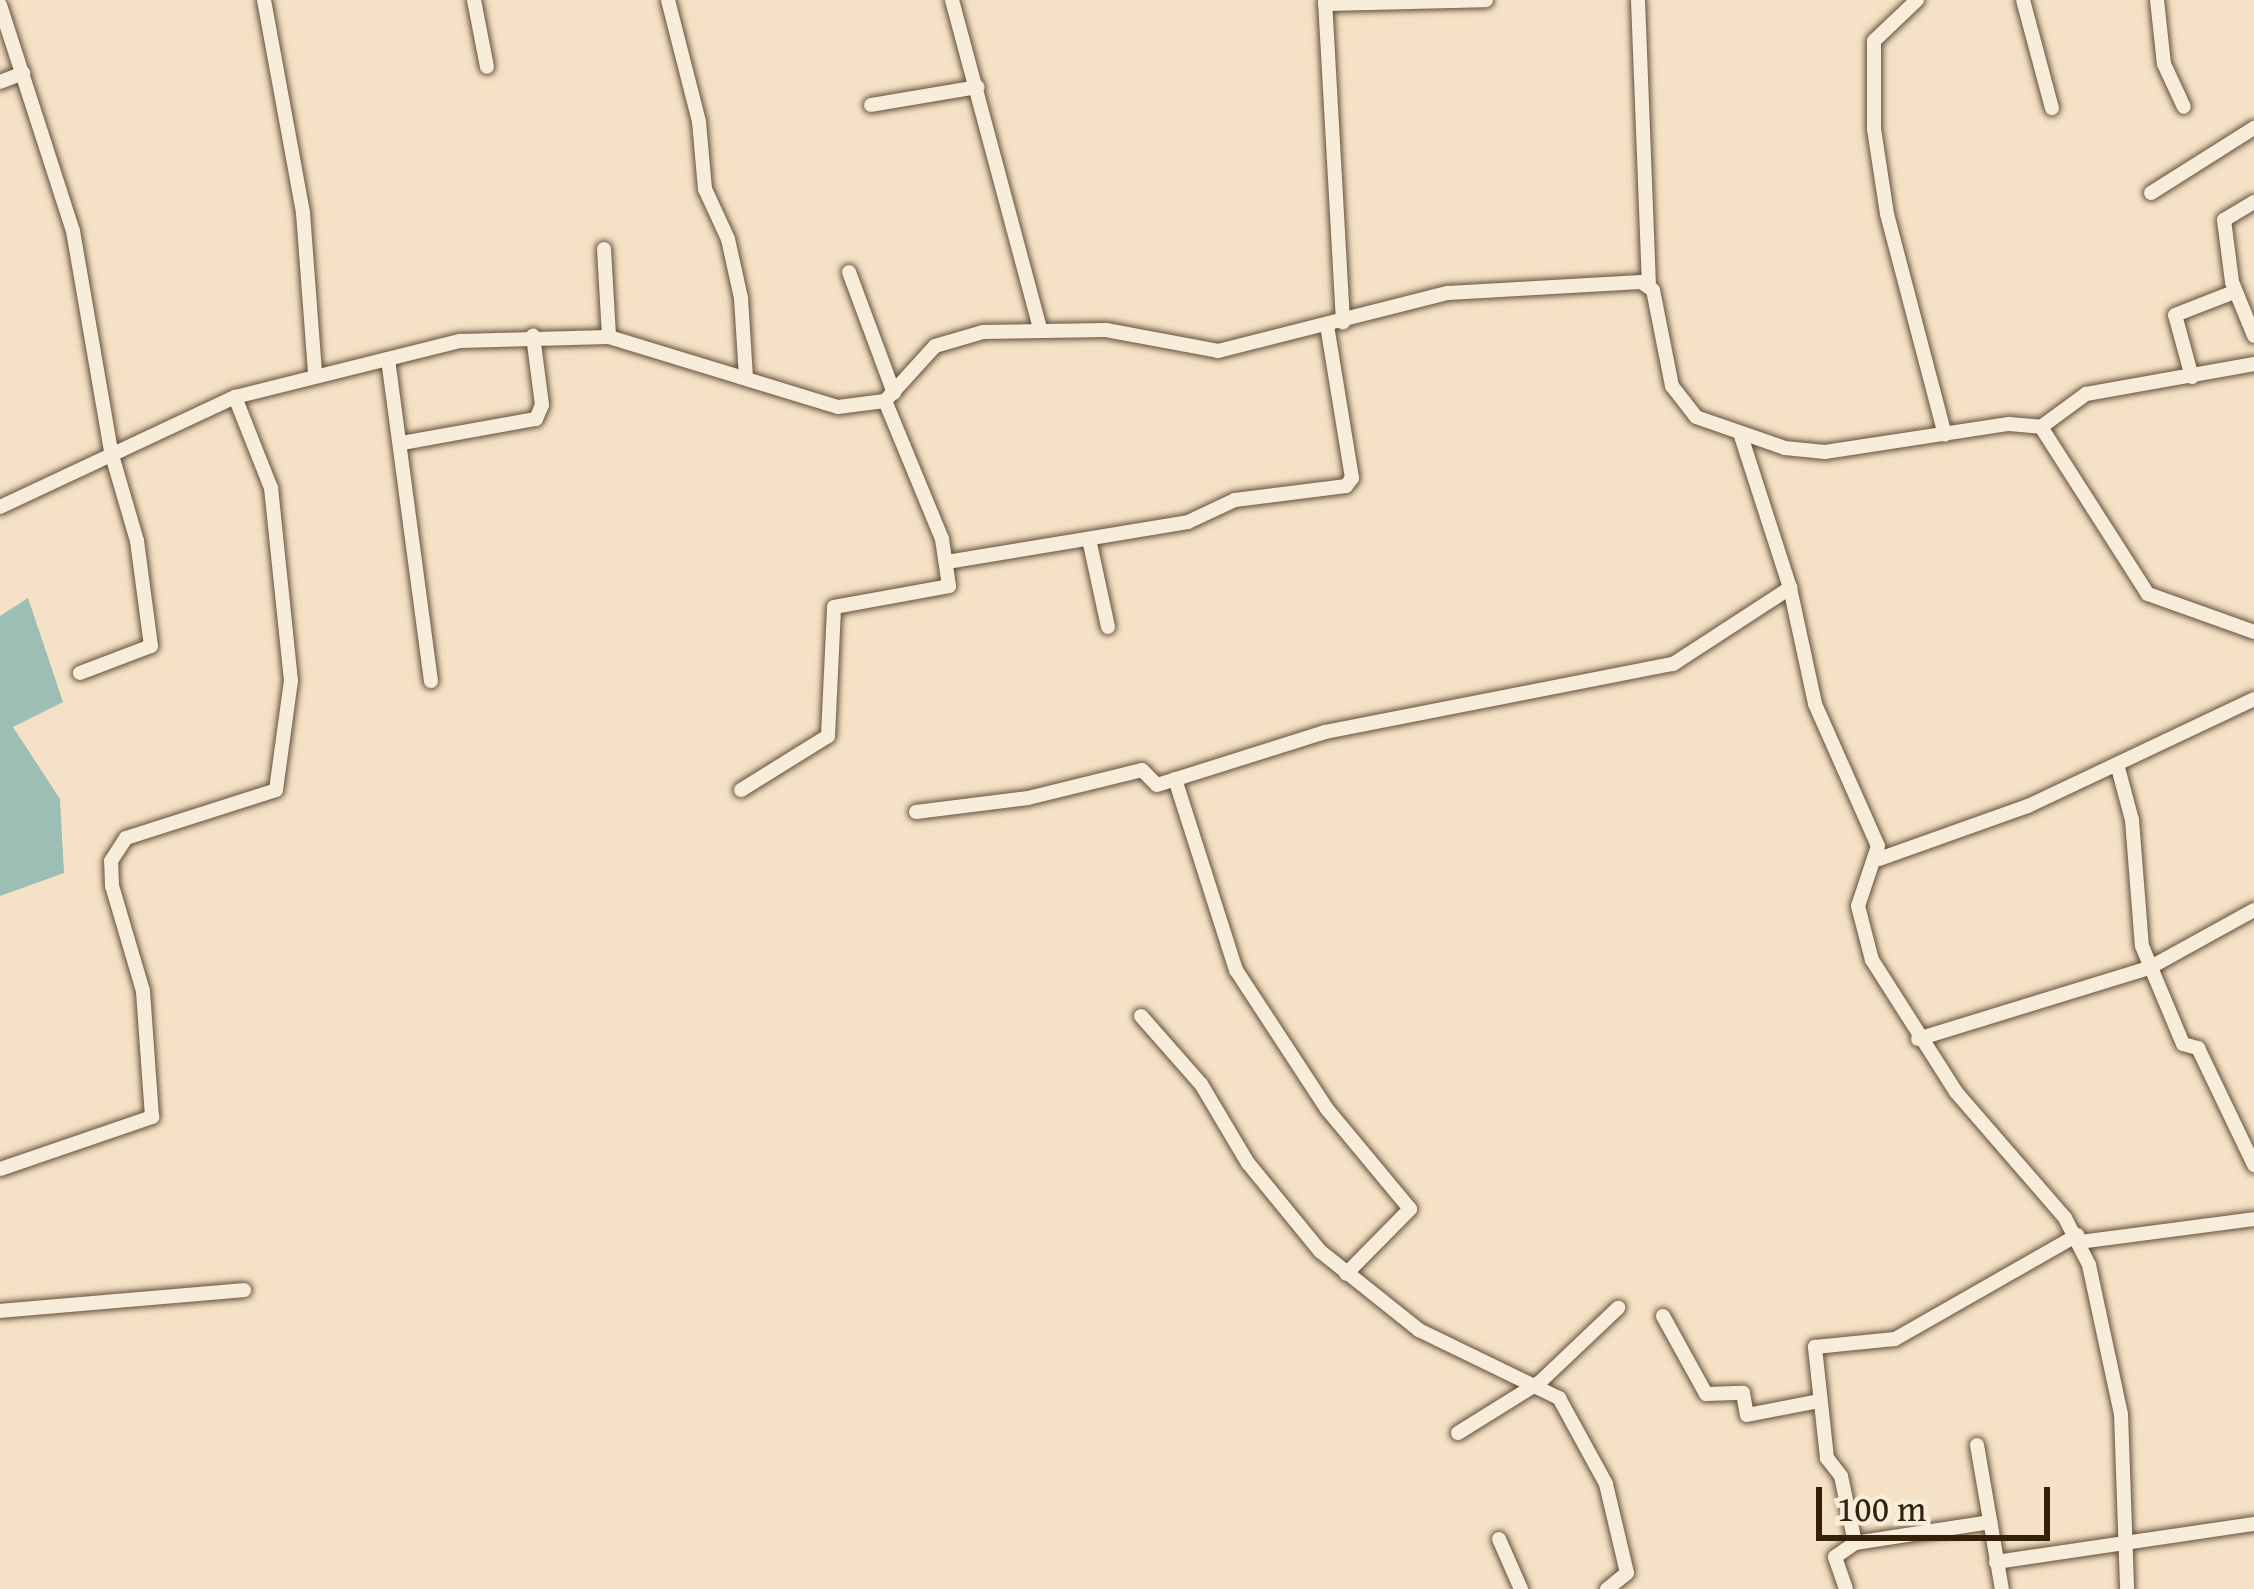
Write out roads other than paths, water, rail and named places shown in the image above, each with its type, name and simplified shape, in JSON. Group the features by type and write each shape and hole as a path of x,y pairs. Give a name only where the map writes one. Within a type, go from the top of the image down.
{"street":[{"path":"264,0 303,213 315,374"},
{"path":"474,0 487,67"},
{"path":"668,0 699,122 705,189 728,239 741,298 746,377"},
{"path":"952,0 1040,328"},
{"path":"1343,322 1325,2 1486,0"},
{"path":"1638,0 1649,284 1678,399 1696,417 1741,436 1826,452 2042,427 2086,394 2254,364"},
{"path":"1917,0 1874,41 1874,129 1887,214 1945,435"},
{"path":"2023,0 2052,108"},
{"path":"2157,0 2164,64 2184,107"},
{"path":"0,5 73,230 111,452 137,541 151,646 80,673"},
{"path":"0,82 23,73"},
{"path":"871,105 976,87"},
{"path":"2151,193 2254,128"},
{"path":"2254,202 2225,216 2234,292 2254,336"},
{"path":"604,249 609,337"},
{"path":"741,790 828,736 834,608 946,590 947,562 849,272"},
{"path":"0,507 235,397 436,345 533,336 609,337 746,377 822,406 890,397 941,343 1040,328 1106,330 1218,351 1448,293 1649,284"},
{"path":"2192,377 2175,315 2234,292"},
{"path":"947,562 1188,522 1229,501 1350,483 1327,326"},
{"path":"402,443 536,419 542,405 533,336"},
{"path":"388,359 431,681"},
{"path":"0,1169 152,1117 143,991 112,886 111,861 126,838 276,790 291,681 271,488 235,397"},
{"path":"2042,427 2148,594 2254,632"},
{"path":"1741,436 1790,588 1815,704 1879,859"},
{"path":"1088,538 1108,626"},
{"path":"916,812 1028,799 1144,770 1156,785 1325,732 1673,664 1790,588"},
{"path":"2127,1589 2121,1414 2078,1238 1918,1039 1878,972 1859,919 1859,895 1879,859 2006,815 2254,699"},
{"path":"2117,764 2132,820 2135,913 2150,968 2254,1166"},
{"path":"1174,779 1235,970 1327,1109 1408,1204 1346,1274"},
{"path":"1918,1039 2150,968 2254,910"},
{"path":"1141,1016 1201,1084 1278,1203 1346,1274 1444,1344 1540,1382 1569,1410 1606,1484 1627,1573 1607,1589"},
{"path":"1855,1543 1841,1476 1827,1458 1815,1347 1895,1339 2078,1238 2254,1219"},
{"path":"0,1311 244,1290"},
{"path":"1458,1433 1540,1382 1618,1307"},
{"path":"1663,1316 1706,1394 1742,1394 1747,1414 1819,1401"},
{"path":"1977,1445 2002,1589"},
{"path":"1846,1589 1835,1557 1855,1543 1990,1522"},
{"path":"1996,1562 2126,1547 2254,1524"},
{"path":"1499,1539 1521,1589"}],"water":[{"path":"28,598 63,702 13,727 60,799 64,873 0,896 0,616"}]}
